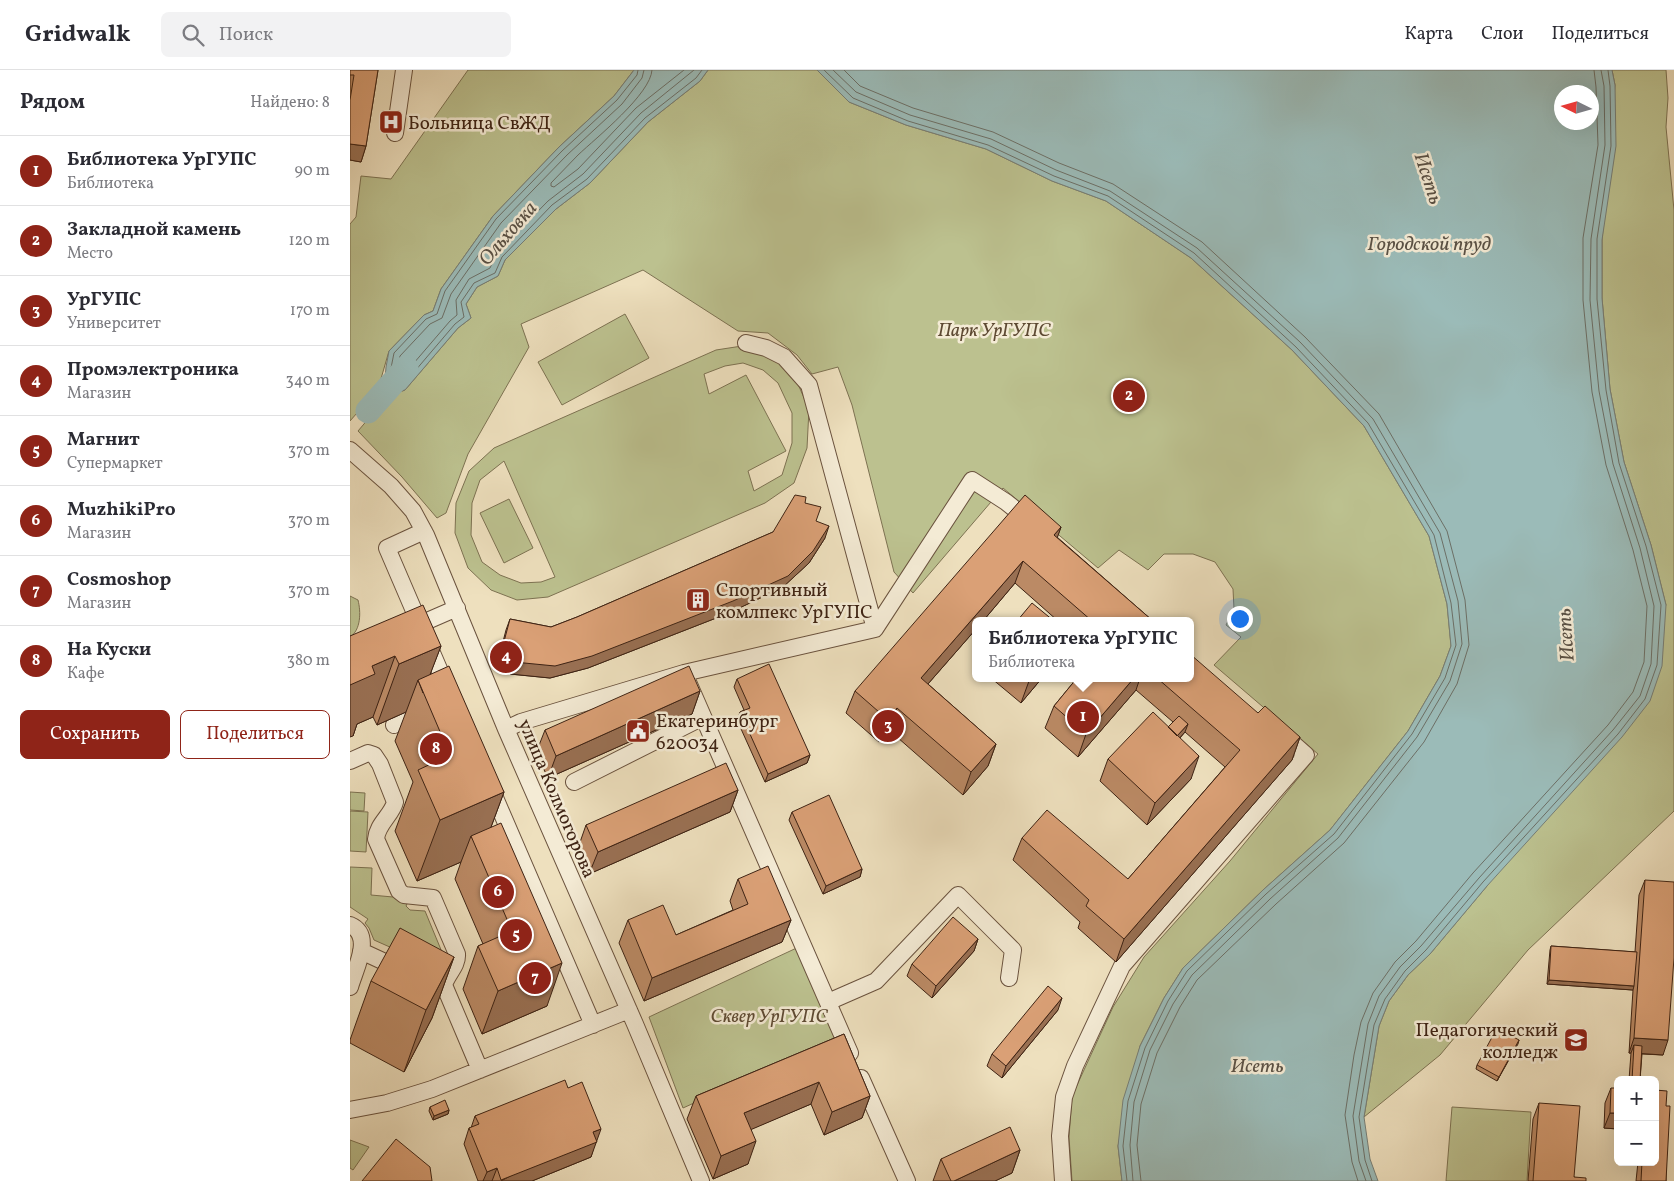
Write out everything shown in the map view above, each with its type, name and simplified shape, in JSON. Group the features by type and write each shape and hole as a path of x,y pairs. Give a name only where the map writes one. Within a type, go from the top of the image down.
{"street":[{"path":"395,133 404,70"},
{"path":"746,343 766,348 784,357 809,385 875,629"},
{"name":"улица Колмогорова","path":"350,450 391,486 412,511 424,531 506,729 702,1181"},
{"path":"506,729 521,722 684,673 875,629 972,480 1006,502 1043,531"},
{"path":"394,725 453,700 387,548 424,531"},
{"path":"396,635 457,608"},
{"path":"684,673 907,1181"},
{"path":"574,782 703,717"},
{"path":"1063,1181 1060,1136 1064,1097 1075,1066 1122,966 1306,756 1269,723"},
{"path":"350,761 368,754 374,755 380,764 395,802 394,807 376,832 376,838 399,891 404,895 433,898 457,954 457,960 444,985 480,1070"},
{"path":"482,768 593,1024"},
{"path":"828,1002 876,981 958,895 1013,950 1008,978"},
{"path":"350,925 360,932 363,942 350,987"},
{"path":"361,951 413,975"},
{"path":"430,984 447,992"},
{"path":"350,1110 387,1103 432,1089 629,1010"}],"green space":[{"path":"468,70 634,70 614,96 559,147 493,216 441,289 433,311 424,315 389,351 378,389 350,421 350,224 356,217 361,176 391,179"},
{"name":"Парк УрГУПС","path":"708,70 817,70 849,102 906,125 986,149 1052,181 1106,201 1191,258 1292,350 1364,426 1429,536 1447,604 1451,646 1440,676 1408,731 1330,830 1263,890 1183,968 1164,998 1140,1046 1118,1146 1122,1181 1072,1181 1069,1137 1072,1096 1113,1007 1144,957 1230,861 1318,754 1214,665 1241,637 1226,625 1234,609 1233,589 1215,562 1193,554 1164,554 1148,570 1119,550 1098,568 1003,488 913,593 894,572 852,405 838,367 812,374 797,355 768,333 738,331 643,270 521,324 529,347 468,454 446,513 437,518 402,477 358,431 386,398 405,390 458,328 471,318 466,304 477,287 498,276 505,260 556,209 590,183 648,122 700,81"},
{"path":"1612,70 1666,70 1668,98 1666,127 1674,210 1674,811 1528,950 1440,1055 1364,1117 1379,1026 1389,1001 1408,975 1430,954 1487,886 1666,605 1651,545 1624,462 1610,389 1602,298 1602,240 1615,85"},
{"path":"625,314 649,358 562,405 538,362"},
{"path":"742,346 774,358 793,373 809,409 807,448 794,483 765,503 548,597 517,600 491,590 468,568 455,533 456,503 469,471 494,448 716,350","holes":["743,363 763,370 778,383 792,413 792,443 782,475 754,491 748,471 786,451 746,375 709,394 704,374 725,366","504,461 555,577 541,582 521,583 500,575 482,562 471,535 472,503 480,480"]},
{"path":"509,499 533,548 504,563 480,513"},
{"path":"350,596 358,600 360,615 356,630 350,637"},
{"path":"350,792 365,793 364,811 350,810"},
{"path":"350,811 368,812 366,852 350,851"},
{"path":"350,867 372,868 371,895 393,897 407,904 406,906 410,910 425,911 444,957 401,952 374,940 365,923 368,919 350,907"},
{"name":"Сквер УрГУПС","path":"803,945 843,1036 683,1108 649,1017"},
{"path":"1452,1107 1531,1112 1527,1181 1446,1181"},
{"path":"350,1140 369,1147 353,1170 350,1168"}],"water":[{"path":"634,70 708,70 700,81 648,122 590,183 556,209 505,260 498,276 477,287 466,304 471,318 458,328 405,390 384,394 389,351 424,315 433,311 441,289 493,216 559,147 614,96"},
{"name":"Городской пруд","path":"817,70 1612,70 1615,85 1616,146 1602,240 1602,298 1610,389 1624,462 1651,545 1666,605 1662,666 1650,701 1622,737 1487,886 1430,954 1408,975 1389,1001 1379,1026 1364,1117 1370,1159 1378,1181 1122,1181 1118,1146 1123,1100 1140,1046 1164,998 1183,968 1263,890 1330,830 1408,731 1440,676 1451,646 1447,604 1429,536 1364,426 1292,350 1191,258 1106,201 1052,181 986,149 906,125 849,102"}],"building":[{"path":"350,70 378,70 366,146 350,144 350,100 354,75 350,75"},
{"name":"Спортивный комлпекс УрГУПС","path":"795,495 806,497 805,503 821,507 816,521 829,526 813,551 788,576 733,601 592,656 555,666 514,662 518,653 502,649 510,619 551,627 773,532"},
{"path":"1025,495 1061,527 1054,535 1148,617 1087,617 1023,561 974,617 972,617 972,620 921,678 996,744 971,772 897,708 887,719 855,691"},
{"path":"1032,603 1049,617 1020,617"},
{"path":"423,605 441,646 399,664 395,656 372,666 375,674 350,685 350,636"},
{"path":"1194,657 1258,713 1265,706 1300,737 1124,939 1086,906 1089,900 1022,838 1047,810 1128,879 1240,750 1162,682 1194,682"},
{"path":"769,664 810,755 768,774 740,712 750,708 737,679"},
{"path":"449,666 504,792 440,820 418,770 450,755 418,680"},
{"path":"689,666 700,691 556,756 545,730"},
{"path":"1074,682 1131,682 1086,734 1054,706"},
{"path":"1153,712 1199,756 1155,803 1108,759"},
{"path":"1179,716 1188,724 1177,736 1168,727"},
{"path":"726,763 738,790 598,852 586,825"},
{"path":"829,795 862,869 826,886 792,812"},
{"path":"501,823 562,963 498,991 478,946 512,931 471,836"},
{"path":"768,866 791,920 652,978 628,920 663,905 676,935 748,904 738,879"},
{"path":"1645,880 1674,882 1674,958 1668,1040 1634,1038"},
{"path":"953,917 978,939 936,986 912,964"},
{"path":"400,928 454,957 426,1010 371,981"},
{"path":"1551,946 1637,952 1634,986 1549,980"},
{"path":"1048,986 1062,998 1006,1066 992,1054"},
{"path":"1497,1028 1519,1040 1499,1077 1477,1065"},
{"path":"844,1034 870,1096 832,1112 819,1082 744,1113 756,1141 721,1156 696,1096"},
{"path":"1634,1045 1642,1046 1640,1076 1632,1076"},
{"path":"565,1080 568,1088 582,1082 601,1129 593,1132 597,1142 501,1180 497,1168 487,1172 469,1128 479,1124 475,1116"},
{"path":"1611,1088 1614,1088 1614,1113 1610,1113"},
{"path":"1659,1090 1667,1091 1666,1106 1670,1106 1666,1181 1641,1181 1642,1166 1659,1166"},
{"path":"445,1100 449,1110 434,1116 430,1107"},
{"path":"1539,1103 1580,1106 1574,1177 1586,1178 1586,1181 1533,1181"},
{"path":"1010,1127 1020,1150 951,1181 941,1159"},
{"path":"396,1139 430,1167 432,1181 362,1181"}],"waterway":[{"name":"Ольховка","path":"368,411 406,368"}],"place":[{"name":"Больница СвЖД","path":"391,122"},
{"name":"Закладной камень","path":"1129,396"},
{"name":"Спортивный комлпекс УрГУПС","path":"698,600"},
{"name":"Промэлектроника","path":"506,657"},
{"name":"Библиотека УрГУПС","path":"1083,717"},
{"name":"УрГУПС","path":"888,726"},
{"name":"Екатеринбург 620034","path":"638,731"},
{"name":"На Куски","path":"436,749"},
{"name":"MuzhikiPro","path":"498,892"},
{"name":"Магнит","path":"516,935"},
{"name":"Cosmoshop","path":"535,978"},
{"name":"Педагогический колледж","path":"1576,1040"}],"water label":[{"name":"Исеть","path":"1429,178"},
{"name":"Исеть","path":"1565,635"},
{"name":"Исеть","path":"1257,1065"}]}
